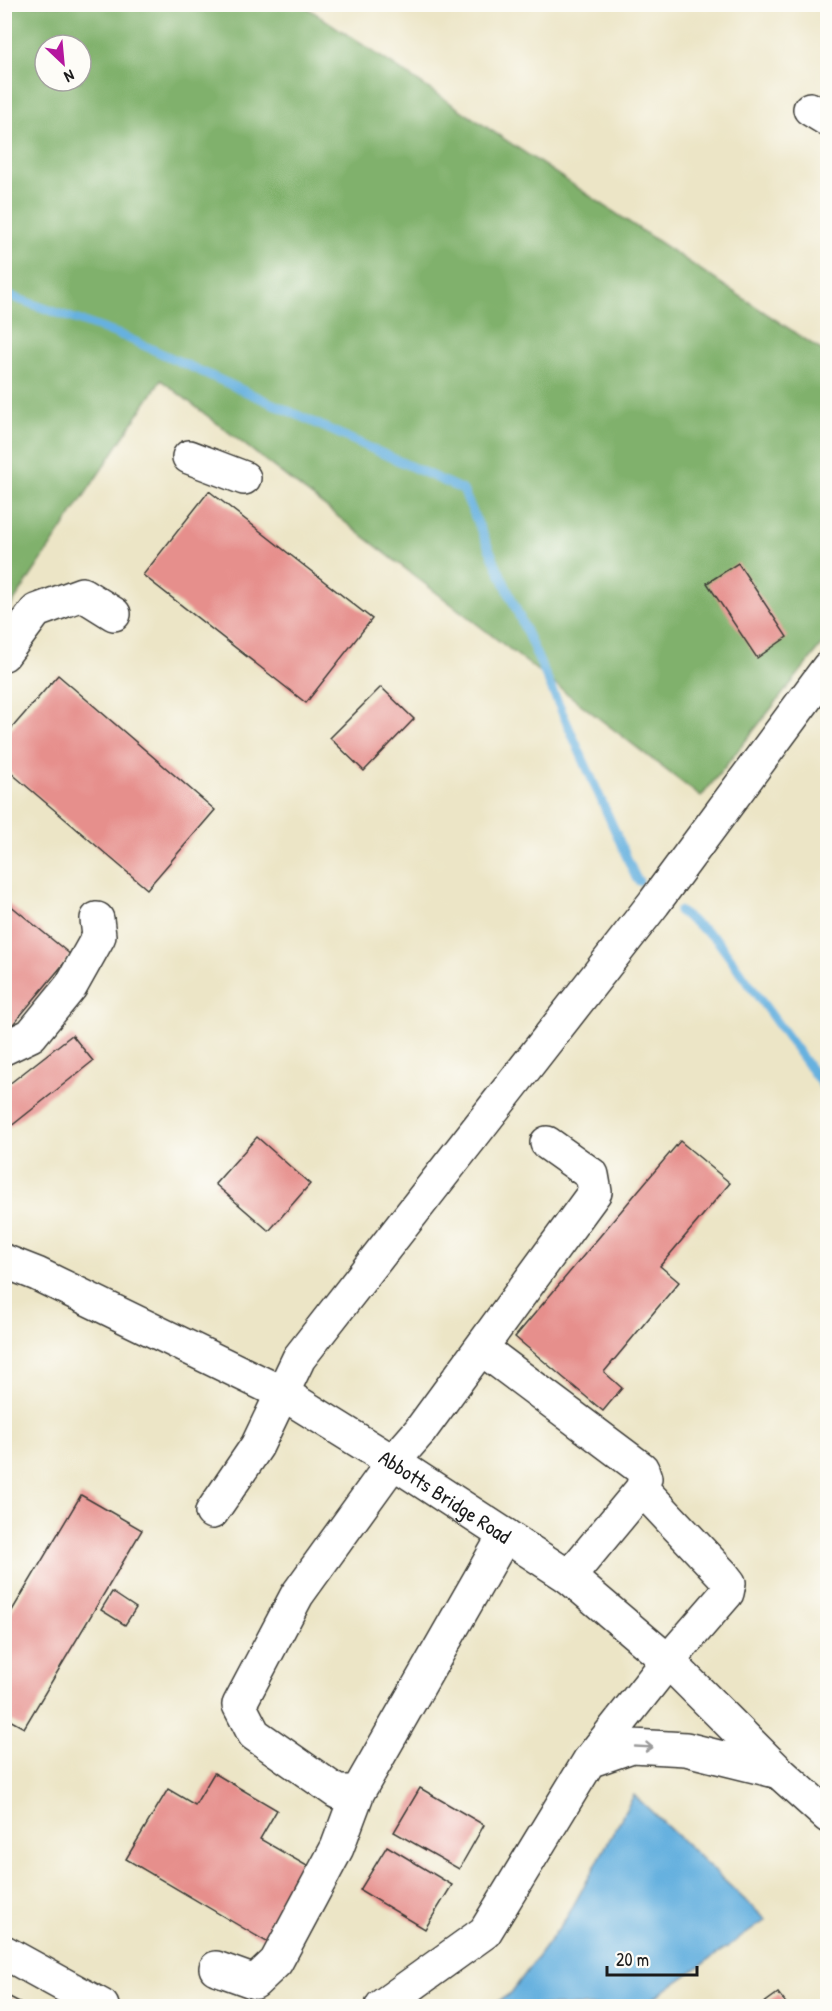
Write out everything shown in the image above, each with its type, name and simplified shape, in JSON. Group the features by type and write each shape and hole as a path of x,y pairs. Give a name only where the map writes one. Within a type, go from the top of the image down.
{"street":[{"path":"189,457 244,478"},
{"path":"4,654 36,611 82,594 114,614"},
{"path":"212,1512 257,1446 299,1358 654,903 828,668"},
{"path":"4,1048 31,1035 71,986 99,936 97,919"},
{"path":"357,1792 337,1792 254,1734 239,1705 297,1595 393,1462 420,1431 595,1192 592,1175 547,1143"},
{"name":"Abbotts Bridge Road","path":"4,1261 37,1274 282,1393 570,1577 668,1661 779,1772 828,1816"},
{"path":"481,1348 642,1469 645,1478 642,1490 570,1577"},
{"path":"382,2007 485,1932 588,1761 668,1661 727,1593 729,1583 722,1574 642,1490"},
{"path":"216,1968 255,1982 276,1962 337,1848 357,1792 505,1535"},
{"path":"588,1761 632,1746 686,1749 779,1772"},
{"path":"4,1952 102,2007"}],"green space":[{"path":"5,5 303,5 827,354 827,638 701,797 161,380 5,615"}],"water":[{"path":"634,1795 766,1920 642,2006 491,2006 511,1993 567,1917"}],"building":[{"path":"209,491 372,619 306,703 143,575"},
{"path":"738,563 787,637 757,658 707,583"},
{"path":"58,675 215,810 147,889 4,767 4,737"},
{"path":"381,687 414,719 364,771 330,738"},
{"path":"4,900 71,955 4,1035"},
{"path":"72,1035 93,1061 10,1127 4,1120 4,1088"},
{"path":"257,1137 310,1184 269,1231 215,1184"},
{"path":"680,1141 730,1183 660,1266 679,1282 604,1372 622,1388 603,1411 515,1337"},
{"path":"81,1495 142,1530 24,1728 4,1717 4,1624"},
{"path":"112,1592 136,1608 125,1625 101,1610"},
{"path":"214,1773 277,1810 260,1839 321,1874 277,1948 126,1859 168,1789 195,1805"},
{"path":"420,1788 484,1825 459,1869 394,1832"},
{"path":"387,1846 452,1885 425,1929 360,1890"},
{"path":"778,1993 788,2006 760,2006"},
{"path":"4,1994 27,2006 4,2006"}],"waterway":[{"path":"4,294 123,336 463,490 639,881"},
{"path":"679,911 717,940 828,1093"}]}
